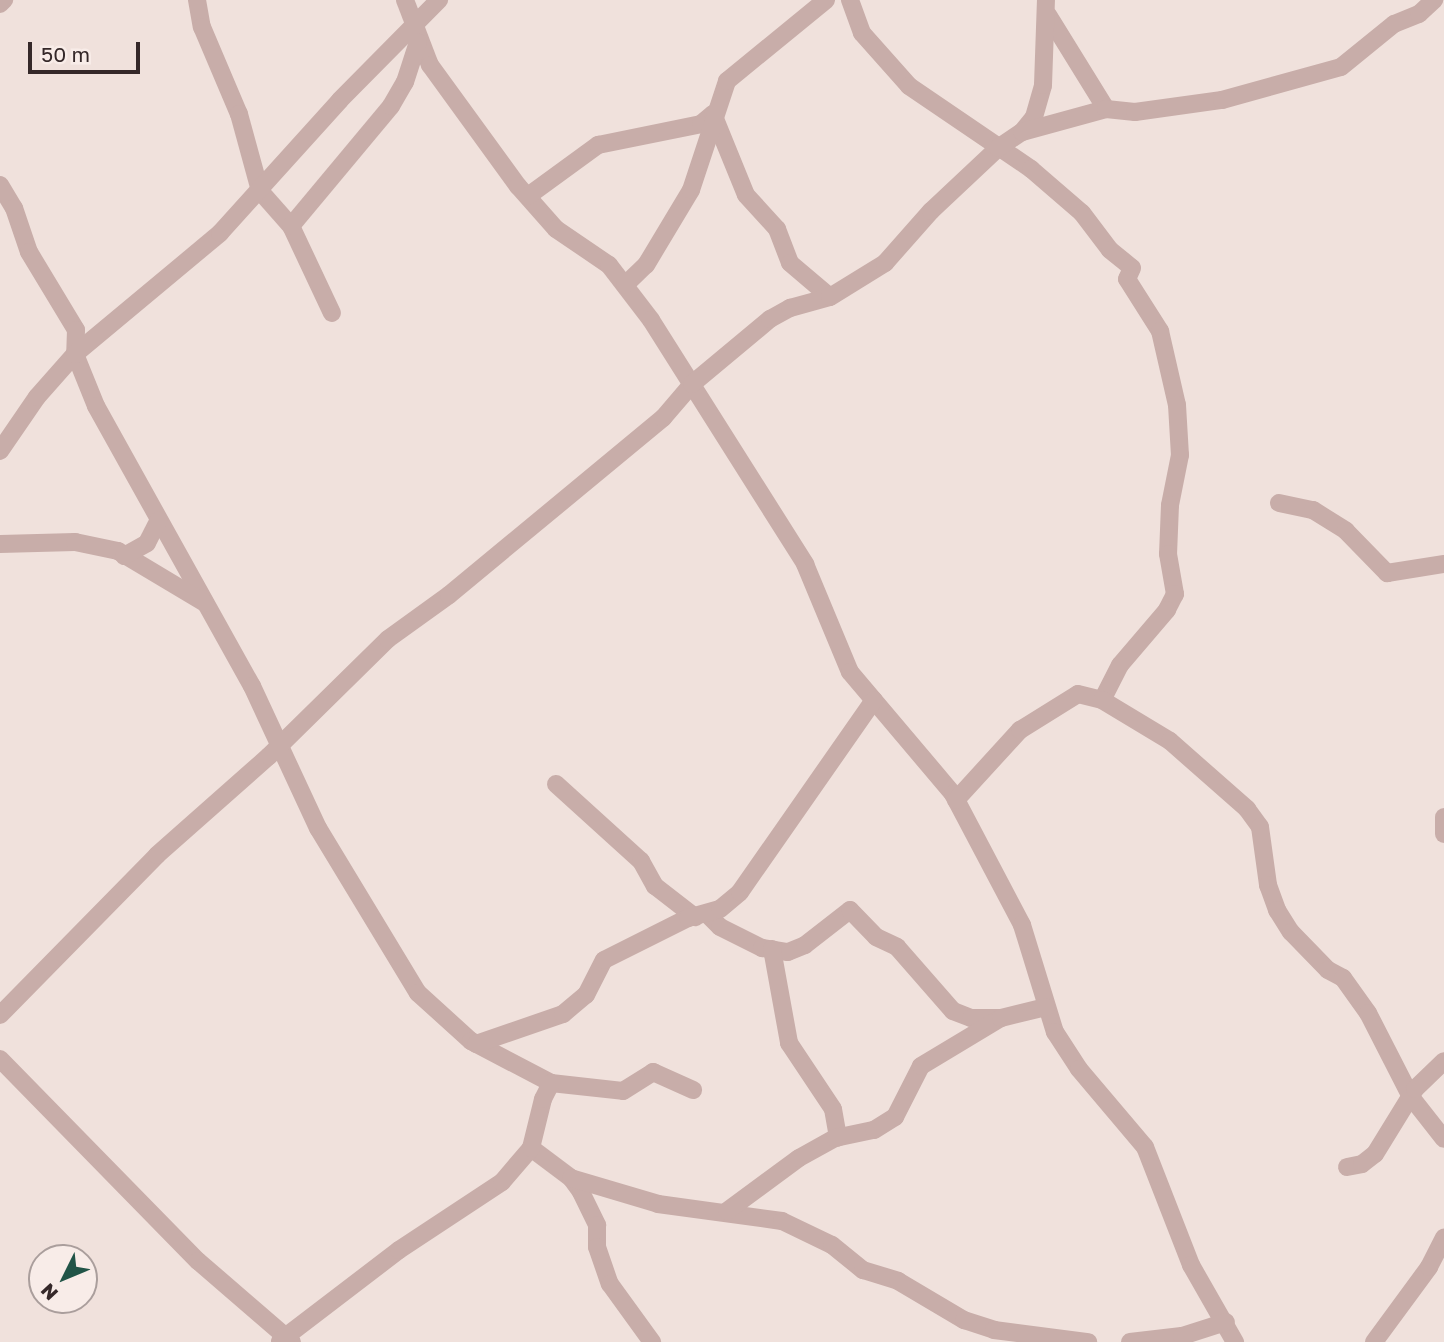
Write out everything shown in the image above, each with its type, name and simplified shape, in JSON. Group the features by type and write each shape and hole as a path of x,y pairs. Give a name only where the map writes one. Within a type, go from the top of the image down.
{"street":[{"path":"0,4 4,0"},
{"path":"197,0 202,27 239,114 260,191 291,226 332,313"},
{"path":"405,0 415,33 436,74 528,196 556,229 594,252 625,285 692,384 805,564 838,649 874,700 956,800 1022,925 1055,1032 1079,1069 1145,1147 1191,1265 1226,1322 1235,1342"},
{"path":"0,451 37,397 75,354 211,241 415,33 439,0"},
{"path":"625,285 646,265 691,190 713,114 727,81 826,0"},
{"path":"850,0 862,33 909,86 1031,169 1082,213 1110,250 1132,268 1127,279 1160,331 1173,380 1180,467 1169,517 1173,601 1120,664 1102,699"},
{"path":"0,1015 157,855 279,746 388,639 449,595 663,418 692,384 770,319 790,308 830,297 885,263 931,211 998,148 1022,132 1106,109 1135,112 1222,100 1341,67 1394,24 1435,5"},
{"path":"1022,132 1039,102 1047,7"},
{"path":"1047,7 1106,109"},
{"path":"291,226 391,106 405,82 415,33"},
{"path":"528,196 598,145 701,124 713,114"},
{"path":"713,114 746,195 777,229 790,263 830,297"},
{"path":"0,185 14,208 29,252 76,330 75,354 96,406 119,440 158,521 205,603 318,828 418,993 476,1044 551,1083 623,1091 653,1072 693,1090"},
{"path":"1279,503 1313,510 1346,531 1387,573 1444,564"},
{"path":"124,556 147,543 158,521"},
{"path":"0,544 75,542 124,556 205,603"},
{"path":"956,800 1020,730 1078,694 1102,699 1170,741 1247,809 1265,841 1268,886 1277,910 1291,932 1328,970 1343,978 1368,1013 1411,1097 1444,1139"},
{"path":"476,1044 563,1014 586,995 604,960 701,916 740,891 874,700"},
{"path":"556,784 641,861 655,886 720,927 772,949 788,952 805,945 850,909 876,937 897,947 953,1011 971,1018 1001,1018 1046,1007"},
{"path":"1444,817 1444,834"},
{"path":"772,949 789,1043 833,1108 838,1138"},
{"path":"727,1211 799,1158 838,1138 874,1130 895,1117 921,1066 1001,1018"},
{"path":"0,1059 198,1261 286,1340 400,1250 480,1200 531,1148 542,1099 551,1083"},
{"path":"1348,1167 1362,1164 1375,1154 1427,1074 1444,1061"},
{"path":"531,1148 571,1178 658,1204 727,1211 796,1228 832,1245 863,1270 898,1281 964,1320 994,1330 1088,1342"},
{"path":"571,1178 597,1225 597,1247 610,1284 652,1342"},
{"path":"1374,1342 1429,1267 1444,1238"},
{"path":"1130,1342 1182,1336 1226,1322"}]}
